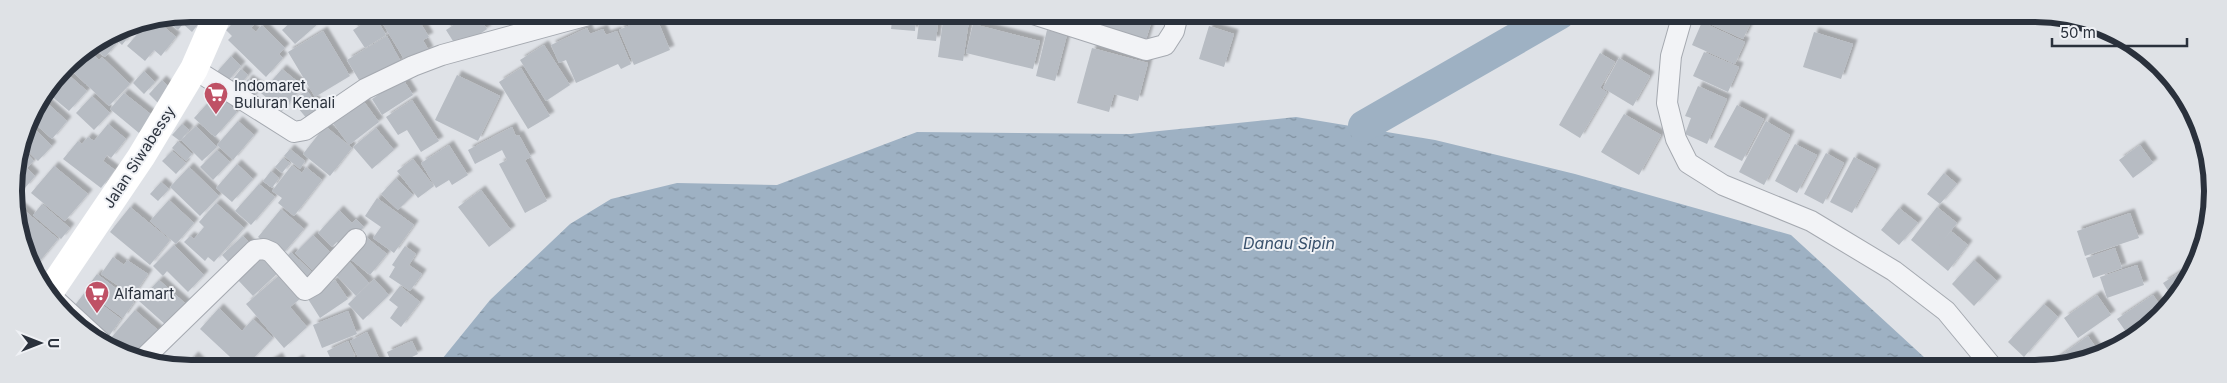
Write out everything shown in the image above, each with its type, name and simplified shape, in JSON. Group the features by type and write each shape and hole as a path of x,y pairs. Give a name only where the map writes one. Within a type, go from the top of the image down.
{"main road":[{"name":"Jalan Siwabessy","path":"53,288 141,157 194,70 215,22"}],"street":[{"path":"194,70 294,132 299,132 305,130 364,89 413,66 442,55 562,22"},
{"path":"1060,22 1146,50 1165,45 1174,30 1176,23"},
{"path":"1680,23 1671,56 1667,103 1676,139 1688,163 1723,185 1811,221 1894,271 1946,311 1987,360"},
{"path":"147,355 255,250 264,249 271,252 305,290 314,285 356,239"}],"water":[{"name":"Danau Sipin","path":"1296,117 1435,140 1575,174 1791,235 1927,360 441,360 490,300 570,224 611,199 677,183 777,185 917,132 1130,134"}],"building":[{"path":"200,22 192,32 183,24 178,30 170,24"},
{"path":"229,22 257,22 251,28 256,32 262,25 285,48 279,54 283,58 266,77 228,40 232,36 226,30 231,25"},
{"path":"291,22 320,22 295,44 282,30"},
{"path":"365,22 379,22 386,35 365,48 353,30"},
{"path":"382,22 420,22 429,37 423,40 429,51 407,64"},
{"path":"458,22 482,22 487,29 458,49 446,30"},
{"path":"636,22 658,22 670,50 634,65 619,30"},
{"path":"892,22 916,22 915,31 891,29"},
{"path":"919,22 938,22 936,41 917,39"},
{"path":"943,22 969,22 963,61 938,57"},
{"path":"1090,22 1151,23 1144,46 1088,28"},
{"path":"1702,23 1745,42 1735,64 1692,45"},
{"path":"1707,23 1751,23 1743,39"},
{"path":"973,24 1040,41 1033,69 966,53"},
{"path":"162,25 176,37 161,56 154,50 145,61 127,46 141,30"},
{"path":"1209,26 1234,34 1224,67 1199,59"},
{"path":"587,28 590,34 603,29 606,35 617,31 631,64 621,69 618,64 576,83 566,60 559,63 551,45"},
{"path":"1047,30 1067,35 1055,81 1036,76"},
{"path":"323,31 350,76 315,97 288,52"},
{"path":"1814,32 1853,44 1841,79 1803,67"},
{"path":"131,34 122,45 117,40"},
{"path":"387,36 401,62 362,85 347,60"},
{"path":"115,41 117,43 105,57 97,51"},
{"path":"544,45 570,85 546,101 520,60"},
{"path":"1092,48 1148,63 1138,101 1114,94 1109,112 1077,103"},
{"path":"1704,52 1739,67 1728,92 1693,76"},
{"path":"1600,53 1615,62 1600,88 1607,92 1580,138 1559,125"},
{"path":"93,54 99,60 102,57 130,84 109,106 73,71"},
{"path":"231,56 241,66 226,83 215,74"},
{"path":"1619,58 1650,76 1633,106 1603,88"},
{"path":"521,68 550,116 528,129 499,82"},
{"path":"241,69 248,75 236,90 229,84"},
{"path":"282,69 303,86 282,111 261,93"},
{"path":"144,71 155,82 144,94 133,83"},
{"path":"69,75 87,91 69,111 52,97"},
{"path":"457,75 500,96 478,141 435,120"},
{"path":"248,79 260,87 250,101 239,93"},
{"path":"403,79 413,95 382,115 372,99"},
{"path":"162,80 171,89 158,103 149,94"},
{"path":"1698,86 1727,99 1707,144 1685,134 1691,118 1685,116"},
{"path":"306,90 321,108 308,120 293,102"},
{"path":"124,93 153,116 139,133 110,109"},
{"name":"Indomaret Buluran Kenali","path":"217,93 237,112 215,137 194,118"},
{"path":"92,96 110,113 94,130 76,113"},
{"path":"362,99 379,122 349,145 332,122"},
{"path":"412,100 439,141 421,152 407,130 398,135 386,117"},
{"path":"47,103 67,121 52,139 36,125"},
{"path":"1737,105 1764,119 1742,161 1714,147"},
{"path":"1624,114 1661,135 1639,175 1601,152"},
{"path":"238,121 254,135 233,160 217,145"},
{"path":"1766,121 1790,135 1764,185 1739,172"},
{"path":"108,124 126,139 111,158 107,155 103,161 115,170 101,188 63,159 78,141 82,144 88,137 94,141"},
{"path":"182,124 189,130 180,141 172,135"},
{"path":"196,126 217,147 202,161 181,140"},
{"path":"325,126 352,148 330,176 303,154"},
{"path":"512,127 516,136 519,135 531,157 525,160 547,201 525,213 499,164 507,160 502,150 475,164 468,150"},
{"path":"34,128 52,146 38,161 27,151"},
{"path":"376,128 394,150 372,169 353,147"},
{"path":"178,141 192,154 186,161 172,148"},
{"path":"1795,144 1817,155 1797,193 1775,181"},
{"path":"449,145 468,175 452,185 449,180 436,188 421,163"},
{"path":"2140,145 2153,163 2133,178 2119,160"},
{"path":"290,149 305,161 300,169 284,156"},
{"path":"217,150 230,162 213,180 200,167"},
{"path":"172,151 186,163 176,174 162,161"},
{"path":"27,153 34,161 27,168 35,176 25,188 23,186"},
{"path":"1826,153 1844,163 1823,204 1804,194"},
{"path":"1854,157 1876,169 1852,213 1830,202"},
{"path":"283,158 290,163 282,173 275,167"},
{"path":"413,159 434,186 418,198 397,171"},
{"path":"237,164 253,179 232,202 216,188"},
{"path":"292,165 302,173 306,167 322,180 294,216 278,203 282,198 272,191"},
{"path":"54,166 88,194 65,221 31,193"},
{"path":"189,167 219,196 200,216 170,187"},
{"path":"271,171 279,178 272,188 263,181"},
{"path":"1944,173 1957,184 1940,204 1927,194"},
{"path":"396,178 413,195 398,210 381,194"},
{"path":"161,182 169,189 158,201 150,194"},
{"path":"259,184 275,197 251,225 235,211"},
{"path":"481,190 511,230 489,247 458,207"},
{"path":"377,198 414,225 394,253 373,238 381,227 365,216"},
{"path":"169,200 194,223 176,244 150,221"},
{"path":"216,203 244,228 214,262 208,257 205,261 184,242 190,236 194,239 204,227 199,222"},
{"path":"42,204 70,228 61,239 33,215"},
{"path":"130,207 170,240 150,265 110,232"},
{"path":"1937,207 1957,223 1937,248 1951,231 1968,245 1948,271 1911,240"},
{"path":"1899,208 1918,223 1899,245 1881,230"},
{"path":"281,209 304,229 281,256 258,237"},
{"path":"24,210 58,239 38,263 31,246"},
{"path":"339,210 352,223 356,219 364,227 344,248 337,242 332,247 318,233"},
{"path":"2130,213 2139,238 2085,256 2077,231"},
{"path":"313,235 337,259 319,277 295,253"},
{"path":"243,236 254,248 233,267 222,255"},
{"path":"366,237 387,254 370,275 349,258"},
{"path":"174,245 204,275 188,292 167,271 163,276 153,266"},
{"path":"405,246 416,254 409,265 422,274 410,291 389,277 395,267 392,265"},
{"path":"2115,248 2122,268 2093,278 2086,258"},
{"path":"267,251 283,268 253,296 237,279"},
{"path":"291,252 317,277 306,288 281,263"},
{"path":"113,257 124,265 127,260 148,274 133,296 101,274"},
{"path":"347,259 369,283 356,296 333,272"},
{"path":"1974,260 1997,281 1974,306 1952,284"},
{"path":"2137,265 2144,285 2107,298 2100,277"},
{"path":"2186,269 2170,294 2163,283"},
{"path":"97,274 134,302 123,318 85,290"},
{"path":"281,274 301,298 290,307 307,327 284,348 246,304"},
{"path":"374,279 389,295 363,320 348,304"},
{"path":"159,280 187,305 167,326 139,301"},
{"path":"335,280 348,299 320,318 308,299"},
{"path":"400,286 420,302 401,327 390,318 398,307 389,300"},
{"name":"Alfamart","path":"85,292 121,319 109,336 72,309"},
{"path":"2097,295 2111,315 2078,338 2064,318"},
{"path":"2153,295 2160,306 2127,333 2117,319"},
{"path":"2044,304 2058,317 2024,357 2008,342"},
{"path":"219,308 242,331 253,319 273,338 252,360 233,360 200,329"},
{"path":"135,310 159,331 140,353 110,339"},
{"path":"348,311 357,334 322,348 313,325"},
{"path":"367,332 380,360 360,360 350,341"},
{"path":"2088,336 2097,349 2079,355 2055,359"},
{"path":"348,341 355,356 347,360 331,360 327,351"},
{"path":"412,341 418,354 406,360 390,360 387,352"}],"waterway":[{"path":"1364,126 1544,23"}],"place":[{"name":"Indomaret Buluran Kenali","path":"216,115"},
{"name":"Alfamart","path":"97,314"}]}
